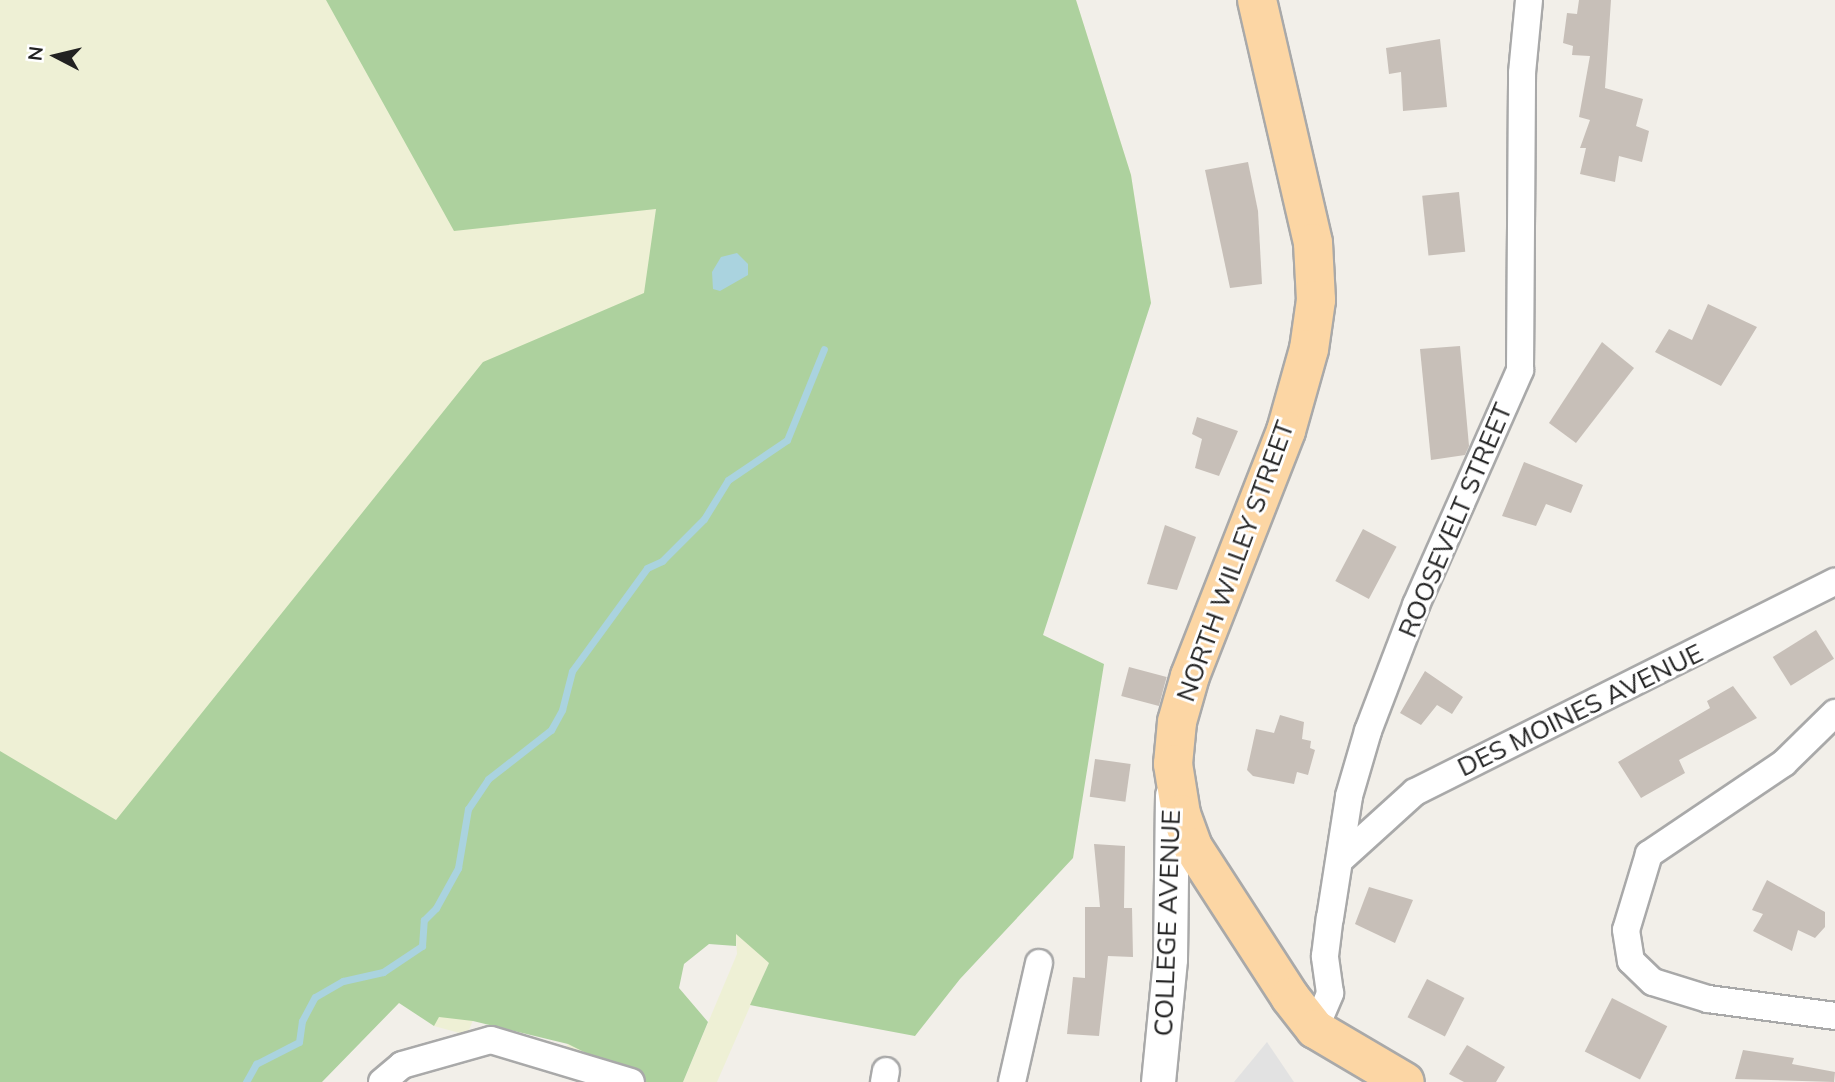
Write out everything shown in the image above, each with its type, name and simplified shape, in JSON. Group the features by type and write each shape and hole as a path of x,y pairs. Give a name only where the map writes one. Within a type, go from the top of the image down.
{"main road":[{"name":"NORTH WILLEY STREET","path":"1258,0 1313,243 1316,300 1309,349 1286,430 1190,676 1177,722 1173,764 1181,814 1193,847 1315,1029 1405,1082"}],"street":[{"name":"ROOSEVELT STREET","path":"1315,1029 1330,993 1325,956 1349,796 1368,731 1416,605 1520,370 1522,73 1529,0"},
{"name":"DES MOINES AVENUE","path":"1340,860 1415,792 1835,582"},
{"path":"1835,713 1784,763 1649,854 1626,930 1631,961 1653,982 1708,999 1835,1016"},
{"name":"COLLEGE AVENUE","path":"1158,1082 1170,959 1173,764"},
{"path":"1012,1082 1040,963"},
{"path":"382,1082 402,1065 491,1040 631,1082"}],"green space":[{"path":"0,0 1076,0 1131,175 1151,303 769,963 717,1082 683,1082 737,954 726,781 626,944 576,1064 556,1071 615,933 523,897 467,1035 434,1026 489,896 0,1082"},
{"path":"326,0 1076,0 1131,175 1151,303 1043,635 1104,664 1073,858 960,979 915,1036 750,1005 769,963 736,934 736,946 709,944 684,964 679,988 708,1022 683,1082 644,1082 568,1044 473,1021 439,1017 434,1026 399,1003 322,1082 0,1082 0,751 116,820 483,362 644,293 656,209 454,231"}],"shaded area":[{"path":"1267,1042 1294,1082 1234,1082"}],"water":[{"path":"737,253 748,264 748,275 720,291 713,289 712,272 721,257"}],"building":[{"path":"1579,0 1611,0 1605,88 1643,99 1636,126 1649,131 1642,162 1619,156 1615,182 1580,174 1586,148 1580,148 1590,120 1579,117 1590,56 1572,55 1573,46 1563,43 1567,13 1577,14"},
{"path":"1440,39 1447,107 1403,111 1401,72 1389,74 1386,48"},
{"path":"1248,162 1258,211 1262,284 1230,288 1205,170"},
{"path":"1459,192 1465,252 1428,256 1422,196"},
{"path":"1708,304 1757,327 1721,386 1655,352 1669,329 1692,340"},
{"path":"1602,342 1634,368 1576,443 1549,423"},
{"path":"1460,346 1469,446 1465,455 1431,460 1420,349"},
{"path":"1197,417 1238,431 1219,476 1195,468 1202,439 1192,434"},
{"path":"1524,462 1583,485 1571,513 1546,504 1536,526 1502,516"},
{"path":"1165,525 1196,537 1177,590 1147,584"},
{"path":"1363,529 1397,547 1369,599 1335,581"},
{"path":"1816,630 1834,659 1791,686 1773,657"},
{"path":"1129,667 1167,677 1159,706 1121,696"},
{"path":"1425,671 1463,697 1452,714 1437,705 1421,725 1400,713"},
{"path":"1733,686 1757,718 1679,760 1685,773 1641,798 1618,762 1710,708 1707,701"},
{"path":"1280,715 1304,722 1302,739 1311,741 1310,748 1315,750 1308,775 1297,772 1294,784 1253,776 1247,770 1256,729 1274,733"},
{"path":"1095,759 1131,764 1125,802 1090,797"},
{"path":"1094,844 1125,846 1124,908 1132,908 1133,957 1108,956 1099,1036 1067,1034 1073,977 1085,978 1085,907 1100,907"},
{"path":"1767,880 1825,912 1825,927 1815,938 1798,930 1792,951 1753,931 1763,914 1752,910"},
{"path":"1369,887 1413,900 1395,943 1355,924"},
{"path":"1427,979 1464,998 1445,1036 1407,1017"},
{"path":"1612,998 1667,1026 1640,1080 1585,1051"},
{"path":"1467,1045 1505,1067 1496,1082 1464,1082 1449,1074"},
{"path":"1743,1050 1794,1058 1792,1064 1835,1072 1834,1082 1735,1079"}],"waterway":[{"path":"246,1082 256,1064 299,1042 302,1021 315,997 343,981 383,972 422,946 424,920 436,908 458,868 468,809 488,779 551,730 562,710 572,671 647,568 662,561 704,519 728,480 787,440 824,349"}]}
